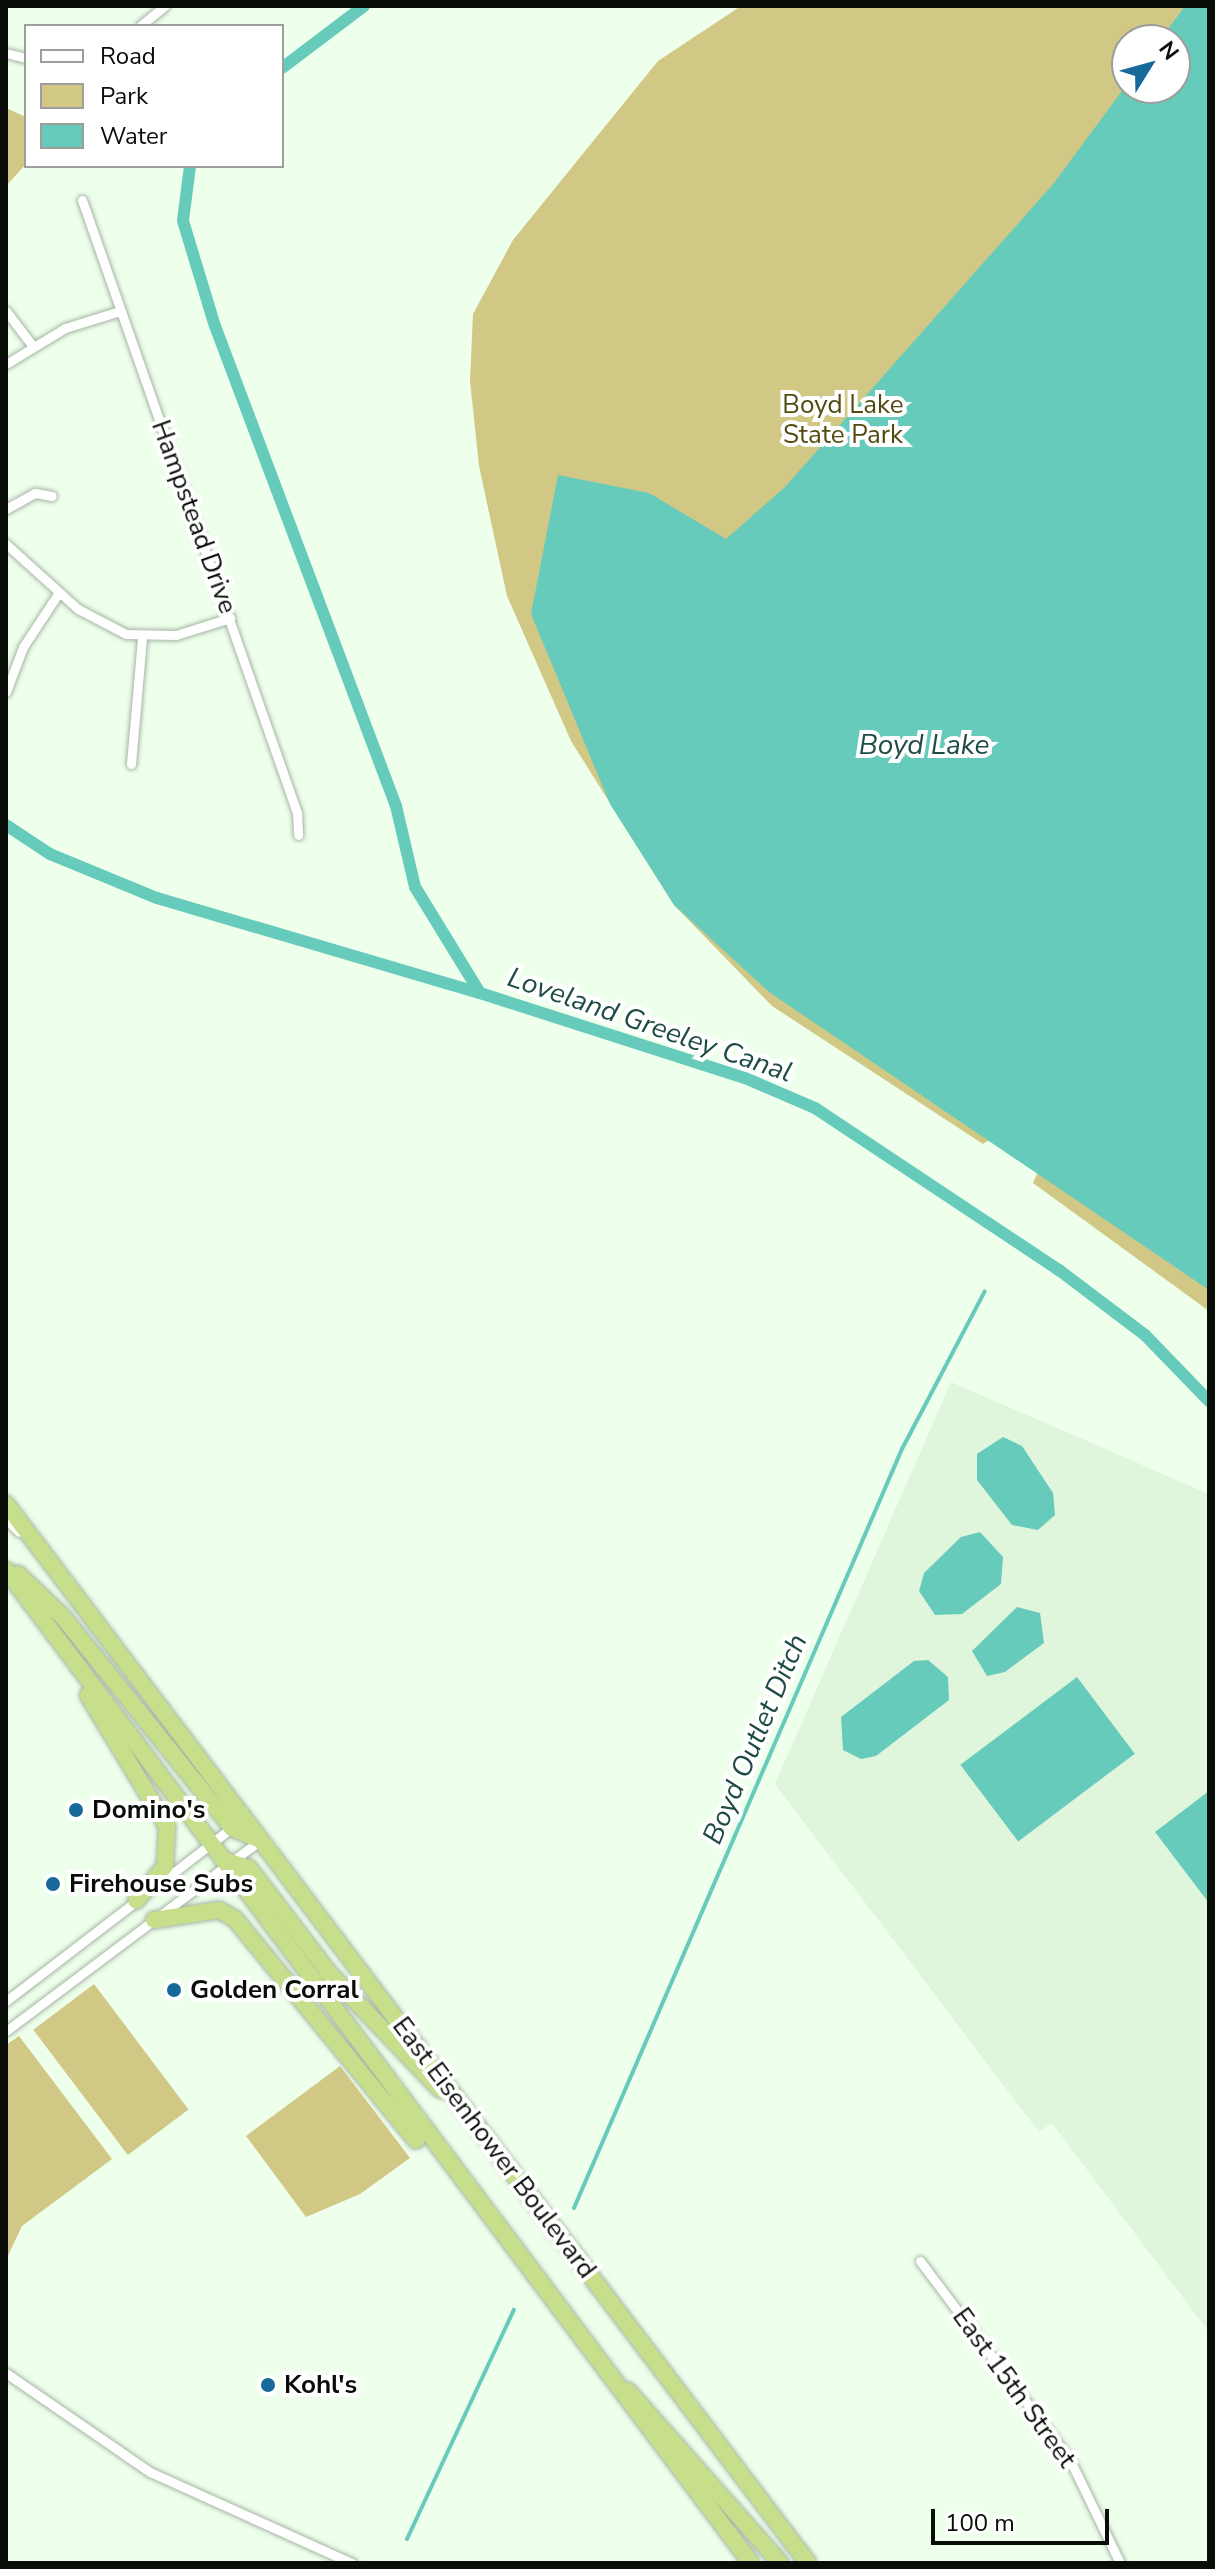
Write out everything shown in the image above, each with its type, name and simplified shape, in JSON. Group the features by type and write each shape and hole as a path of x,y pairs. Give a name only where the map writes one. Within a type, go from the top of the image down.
{"highway":[{"name":"East Eisenhower Boulevard","path":"6,1504 238,1823 260,1840 808,2563"},
{"path":"6,1562 63,1617 238,1823"},
{"name":"East Eisenhower Boulevard","path":"6,1570 458,2179 751,2563"},
{"path":"74,1660 167,1826 165,1866 136,1901"},
{"path":"227,1864 249,1868 329,1973 475,2124"},
{"path":"154,1920 219,1910 235,1919 427,2154 458,2179"},
{"path":"613,2382 652,2411 780,2563"}],"street":[{"path":"142,24 158,8"},
{"name":"Hampstead Drive","path":"82,200 297,813 298,835"},
{"path":"6,311 32,345"},
{"path":"6,364 32,345 120,311"},
{"path":"6,509 35,493 52,496"},
{"path":"6,544 58,594 101,622 142,637 230,618"},
{"path":"6,692 23,647 58,594"},
{"path":"131,764 142,637"},
{"path":"6,1519 45,1555"},
{"path":"6,2001 238,1823"},
{"path":"6,2031 260,1840"},
{"name":"East 15th Street","path":"920,2261 1070,2460 1120,2563"},
{"path":"6,2373 150,2472 352,2563"}],"shaded area":[{"path":"951,1382 1209,1494 1209,2332 1052,2123 1039,2132 775,1784"}],"green space":[{"name":"Boyd Lake","path":"741,6 1209,6 1209,1311 1033,1183 1055,1134 997,1135 983,1144 772,1006 674,905 571,741 507,596 479,466 470,381 473,314 513,240 658,61"},
{"path":"6,108 24,116 24,166 6,186"},
{"path":"94,1984 188,2109 128,2155 33,2030"},
{"path":"19,2036 112,2159 22,2226 6,2260 6,2045"},
{"path":"340,2066 410,2158 360,2194 306,2217 246,2136"}],"water":[{"name":"Boyd Lake","path":"1185,6 1209,6 1209,1290 769,992 674,905 610,804 531,614 558,475 649,493 726,539 785,487 1054,183 1112,104 1191,104 1191,24 1172,24"},
{"path":"1003,1437 1022,1446 1053,1493 1055,1515 1038,1530 1012,1525 977,1480 977,1454"},
{"path":"980,1532 1003,1557 1001,1584 962,1614 935,1615 919,1591 924,1573 961,1537"},
{"path":"1017,1607 1040,1613 1044,1643 1005,1672 987,1676 972,1651"},
{"path":"928,1660 948,1677 949,1700 876,1756 861,1759 843,1750 841,1717 914,1661"},
{"path":"1077,1677 1135,1754 1018,1842 960,1765"},
{"path":"1209,1791 1209,1903 1155,1832"}],"waterway":[{"path":"284,66 364,6"},
{"path":"190,168 183,221 215,326 396,806 415,887 480,993"},
{"name":"Loveland Greeley Canal","path":"6,825 50,854 157,898 480,993 745,1078 815,1108 1059,1270 1145,1335 1209,1401"},
{"name":"Boyd Outlet Ditch","path":"574,2208 902,1449 985,1291"},
{"name":"Boyd Outlet Ditch","path":"407,2539 514,2310"}],"place":[{"name":"Domino's","path":"76,1810"},
{"name":"Firehouse Subs","path":"53,1884"},
{"name":"Golden Corral","path":"174,1990"},
{"name":"Kohl's","path":"268,2385"}],"park label":[{"name":"Boyd Lake State Park","path":"843,420"}]}
